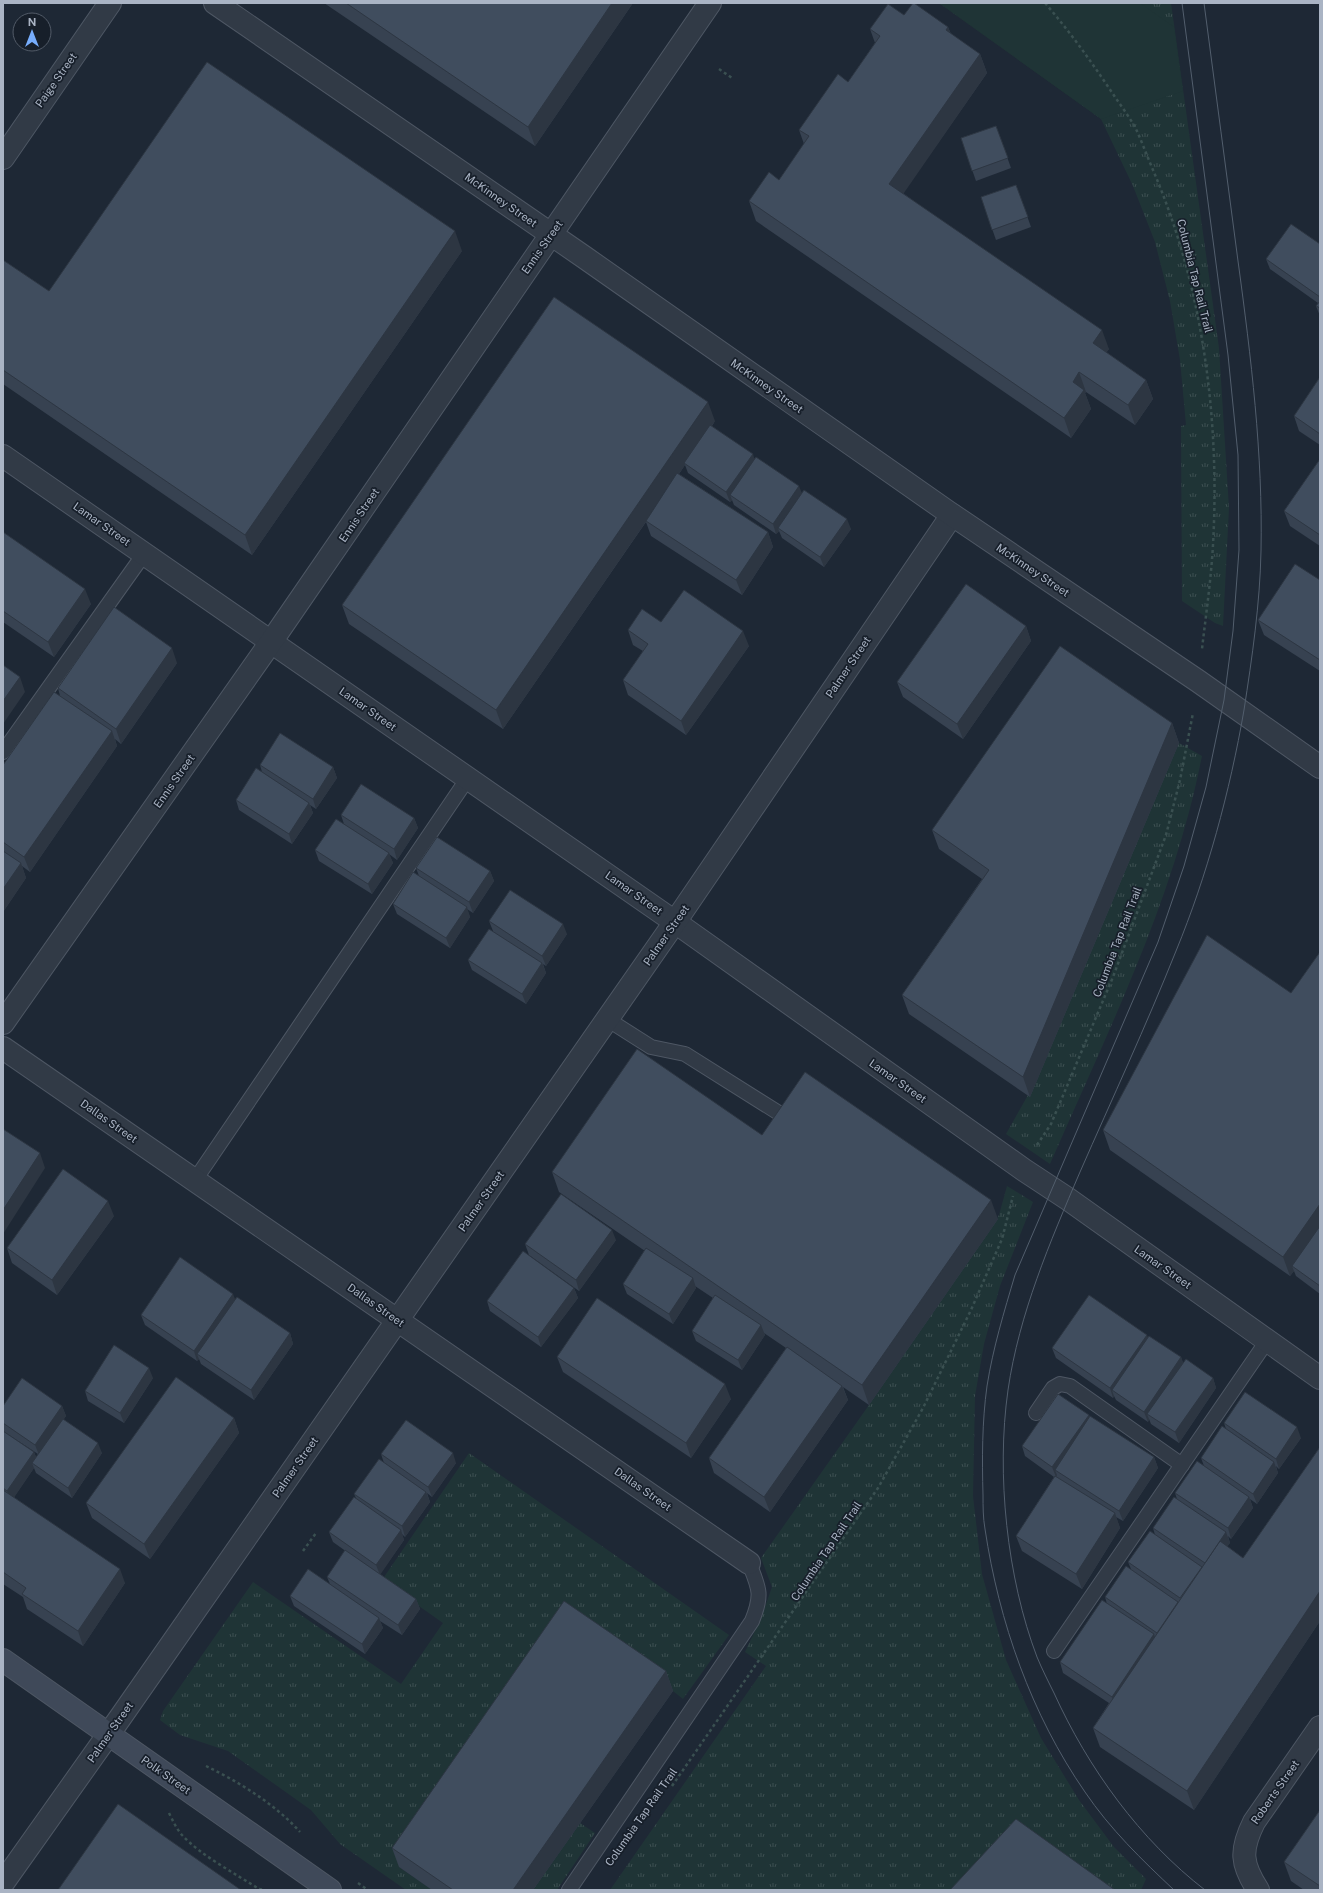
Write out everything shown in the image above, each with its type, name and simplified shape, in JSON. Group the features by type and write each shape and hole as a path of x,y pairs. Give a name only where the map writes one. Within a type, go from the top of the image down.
{"main road":[{"name":"Polk Street","path":"3,1660 330,1890"}],"street":[{"name":"Paige Street","path":"3,158 110,3"},
{"name":"McKinney Street","path":"215,3 550,234 952,515 1198,681 1320,767"},
{"name":"Ennis Street","path":"3,1023 271,642 710,3"},
{"name":"Lamar Street","path":"3,456 675,922 1320,1378"},
{"name":"Palmer Street","path":"3,1883 108,1735 675,922 952,515"},
{"name":"Dallas Street","path":"3,1048 749,1563"},
{"name":"Roberts Street","path":"1258,1890 1247,1873 1244,1862 1248,1834 1254,1822 1320,1727"}],"lane":[{"path":"3,752 144,554"},
{"path":"195,1180 468,778"},
{"path":"607,1019 651,1047 685,1054 782,1115"},
{"path":"1054,1651 1268,1341"},
{"path":"1036,1413 1053,1388 1060,1384 1070,1386 1182,1466"},
{"path":"570,1890 752,1621 759,1605 759,1588 749,1563"}],"path":[{"name":"Columbia Tap Rail Trail","path":"1045,3 1065,26 1093,64 1135,128 1170,209 1187,266 1203,338 1210,411 1214,490 1213,546 1204,637"},
{"path":"719,69 732,78"},
{"name":"Columbia Tap Rail Trail","path":"1033,1150 1051,1124 1113,977 1143,900 1166,836 1180,780 1190,730"},
{"name":"Columbia Tap Rail Trail","path":"668,1792 878,1488 923,1408 971,1310 1002,1239 1014,1193"},
{"path":"303,1551 316,1533"},
{"path":"165,1808 183,1836 207,1855 259,1889 265,1890"}],"green space":[{"path":"939,3 1171,3 1219,348 1229,508 1223,626 1215,623 1182,601 1181,426 1186,425 1180,360 1170,301 1155,242 1133,186 1101,119"},
{"path":"939,3 1140,3 1174,27 1183,91 1101,119"},
{"path":"1179,743 1202,756 1191,805 1176,857 1161,902 1126,991 1050,1164 1006,1134 1028,1095"},
{"path":"1007,1186 1033,1202 1000,1286 984,1344 975,1396 973,1496 982,1574 1006,1660 1041,1738 1079,1800 1114,1847 1146,1879 1141,1890 610,1890 766,1666 745,1652 761,1618 772,1587 761,1558 869,1405 996,1220 999,1215"},
{"path":"469,1453 729,1635 683,1699 673,1691 399,1867 432,1890 406,1890 340,1844 311,1810 228,1751 180,1735 160,1720 163,1711 253,1582 401,1684 443,1623 382,1580"},
{"path":"580,1823 595,1833 557,1890 533,1890"}],"building":[{"path":"346,3 612,3 528,127"},
{"path":"913,3 948,27 946,30 980,54 889,184 1102,330 1093,343 1146,380 1128,405 1079,372 1073,382 1084,390 1064,418 749,201 769,172 779,180 809,136 799,130 838,74 848,82 880,36 870,29 888,4 904,15"},
{"path":"207,62 455,231 245,535 3,370 3,260 49,291"},
{"path":"996,126 1008,158 972,171 961,138"},
{"path":"1016,185 1028,217 992,230 981,197"},
{"path":"1291,224 1320,244 1320,297 1266,259"},
{"path":"554,297 708,402 496,710 342,605"},
{"path":"1320,301 1320,308 1316,306"},
{"path":"1320,377 1320,434 1294,416"},
{"path":"710,425 753,454 726,492 684,463"},
{"path":"756,457 799,486 773,524 730,495"},
{"path":"1320,459 1320,535 1284,511"},
{"path":"677,473 768,532 736,580 646,521"},
{"path":"804,490 847,519 820,557 778,528"},
{"path":"3,532 85,589 48,642 3,611"},
{"path":"1295,564 1320,580 1320,660 1258,620"},
{"path":"966,584 1026,626 957,724 897,682"},
{"path":"684,590 743,631 681,721 623,680 648,644 628,630 642,609 661,622"},
{"path":"114,607 172,648 116,729 58,688"},
{"path":"1060,646 1172,723 1023,1077 902,995 989,870 932,830"},
{"path":"3,665 20,677 3,701"},
{"path":"54,692 112,731 24,857 3,842 3,765"},
{"path":"280,733 333,767 313,799 260,765"},
{"path":"256,768 309,803 289,834 236,800"},
{"path":"361,784 414,818 394,849 341,815"},
{"path":"336,819 389,853 368,884 315,850"},
{"path":"437,837 490,871 469,902 416,868"},
{"path":"3,851 21,863 3,889"},
{"path":"413,872 467,907 446,938 393,904"},
{"path":"510,890 563,924 542,956 489,921"},
{"path":"489,929 542,963 522,994 468,960"},
{"path":"1207,935 1291,993 1320,952 1320,1204 1283,1257 1103,1130"},
{"path":"637,1049 762,1135 805,1072 991,1200 862,1385 552,1172"},
{"path":"3,1129 40,1153 3,1210"},
{"path":"63,1169 108,1201 52,1280 7,1248"},
{"path":"561,1194 612,1230 576,1280 525,1244"},
{"path":"1320,1226 1320,1286 1292,1266"},
{"path":"646,1248 693,1278 669,1314 623,1284"},
{"path":"523,1251 574,1288 538,1337 487,1301"},
{"path":"180,1257 233,1294 194,1351 141,1315"},
{"path":"715,1295 761,1325 738,1360 692,1331"},
{"path":"1089,1295 1147,1335 1110,1388 1052,1348"},
{"path":"237,1297 290,1333 251,1390 197,1354"},
{"path":"597,1298 725,1384 686,1443 557,1357"},
{"path":"1149,1336 1181,1357 1144,1412 1112,1390"},
{"path":"114,1345 149,1368 120,1413 85,1391"},
{"path":"787,1347 842,1386 764,1497 709,1458"},
{"path":"1186,1359 1213,1378 1175,1432 1147,1414"},
{"path":"176,1377 234,1418 144,1544 86,1503"},
{"path":"22,1378 62,1406 35,1445 3,1423 3,1406"},
{"path":"1245,1392 1297,1427 1276,1459 1224,1423"},
{"path":"1058,1394 1089,1415 1052,1467 1022,1446"},
{"path":"1090,1416 1154,1457 1119,1511 1055,1470"},
{"path":"63,1419 98,1443 68,1488 32,1463"},
{"path":"406,1420 453,1453 428,1487 381,1454"},
{"path":"1222,1426 1274,1462 1253,1494 1201,1458"},
{"path":"3,1431 34,1452 7,1491 3,1488"},
{"path":"1320,1447 1320,1591 1187,1791 1093,1728 1220,1541 1243,1558"},
{"path":"379,1459 426,1492 402,1526 354,1494"},
{"path":"1197,1461 1249,1497 1228,1528 1175,1493"},
{"path":"1055,1476 1115,1513 1076,1574 1016,1536"},
{"path":"3,1490 120,1569 78,1631 22,1594 26,1588 3,1572"},
{"path":"354,1497 401,1530 376,1565 329,1532"},
{"path":"1174,1497 1226,1532 1205,1563 1153,1528"},
{"path":"1150,1531 1202,1567 1180,1598 1128,1562"},
{"path":"345,1550 416,1599 398,1625 327,1577"},
{"path":"1126,1566 1178,1602 1157,1633 1105,1597"},
{"path":"308,1569 379,1618 362,1644 290,1596"},
{"path":"1102,1600 1154,1634 1112,1697 1060,1662"},
{"path":"564,1601 666,1671 513,1890 453,1890 392,1848"},
{"path":"118,1804 241,1890 58,1890"},
{"path":"1320,1810 1320,1886 1284,1862"},
{"path":"1016,1819 1115,1890 950,1890"}],"tram line":[{"path":"1174,1890 1127,1844 1095,1806 1066,1762 1033,1699 1009,1633 991,1564 983,1516 983,1427 989,1372 999,1330 1015,1275 1158,942 1184,866 1206,787 1224,700 1233,631 1239,550 1238,455 1228,355 1182,3"},
{"path":"1204,3 1247,333 1258,442 1261,551 1257,611 1250,671 1244,710 1225,802 1198,893 1153,1007 1058,1225 1028,1306 1013,1362 1008,1390 1003,1456 1004,1491 1011,1560 1018,1594 1027,1626 1043,1670 1083,1748 1118,1801 1159,1849 1205,1890"}]}
